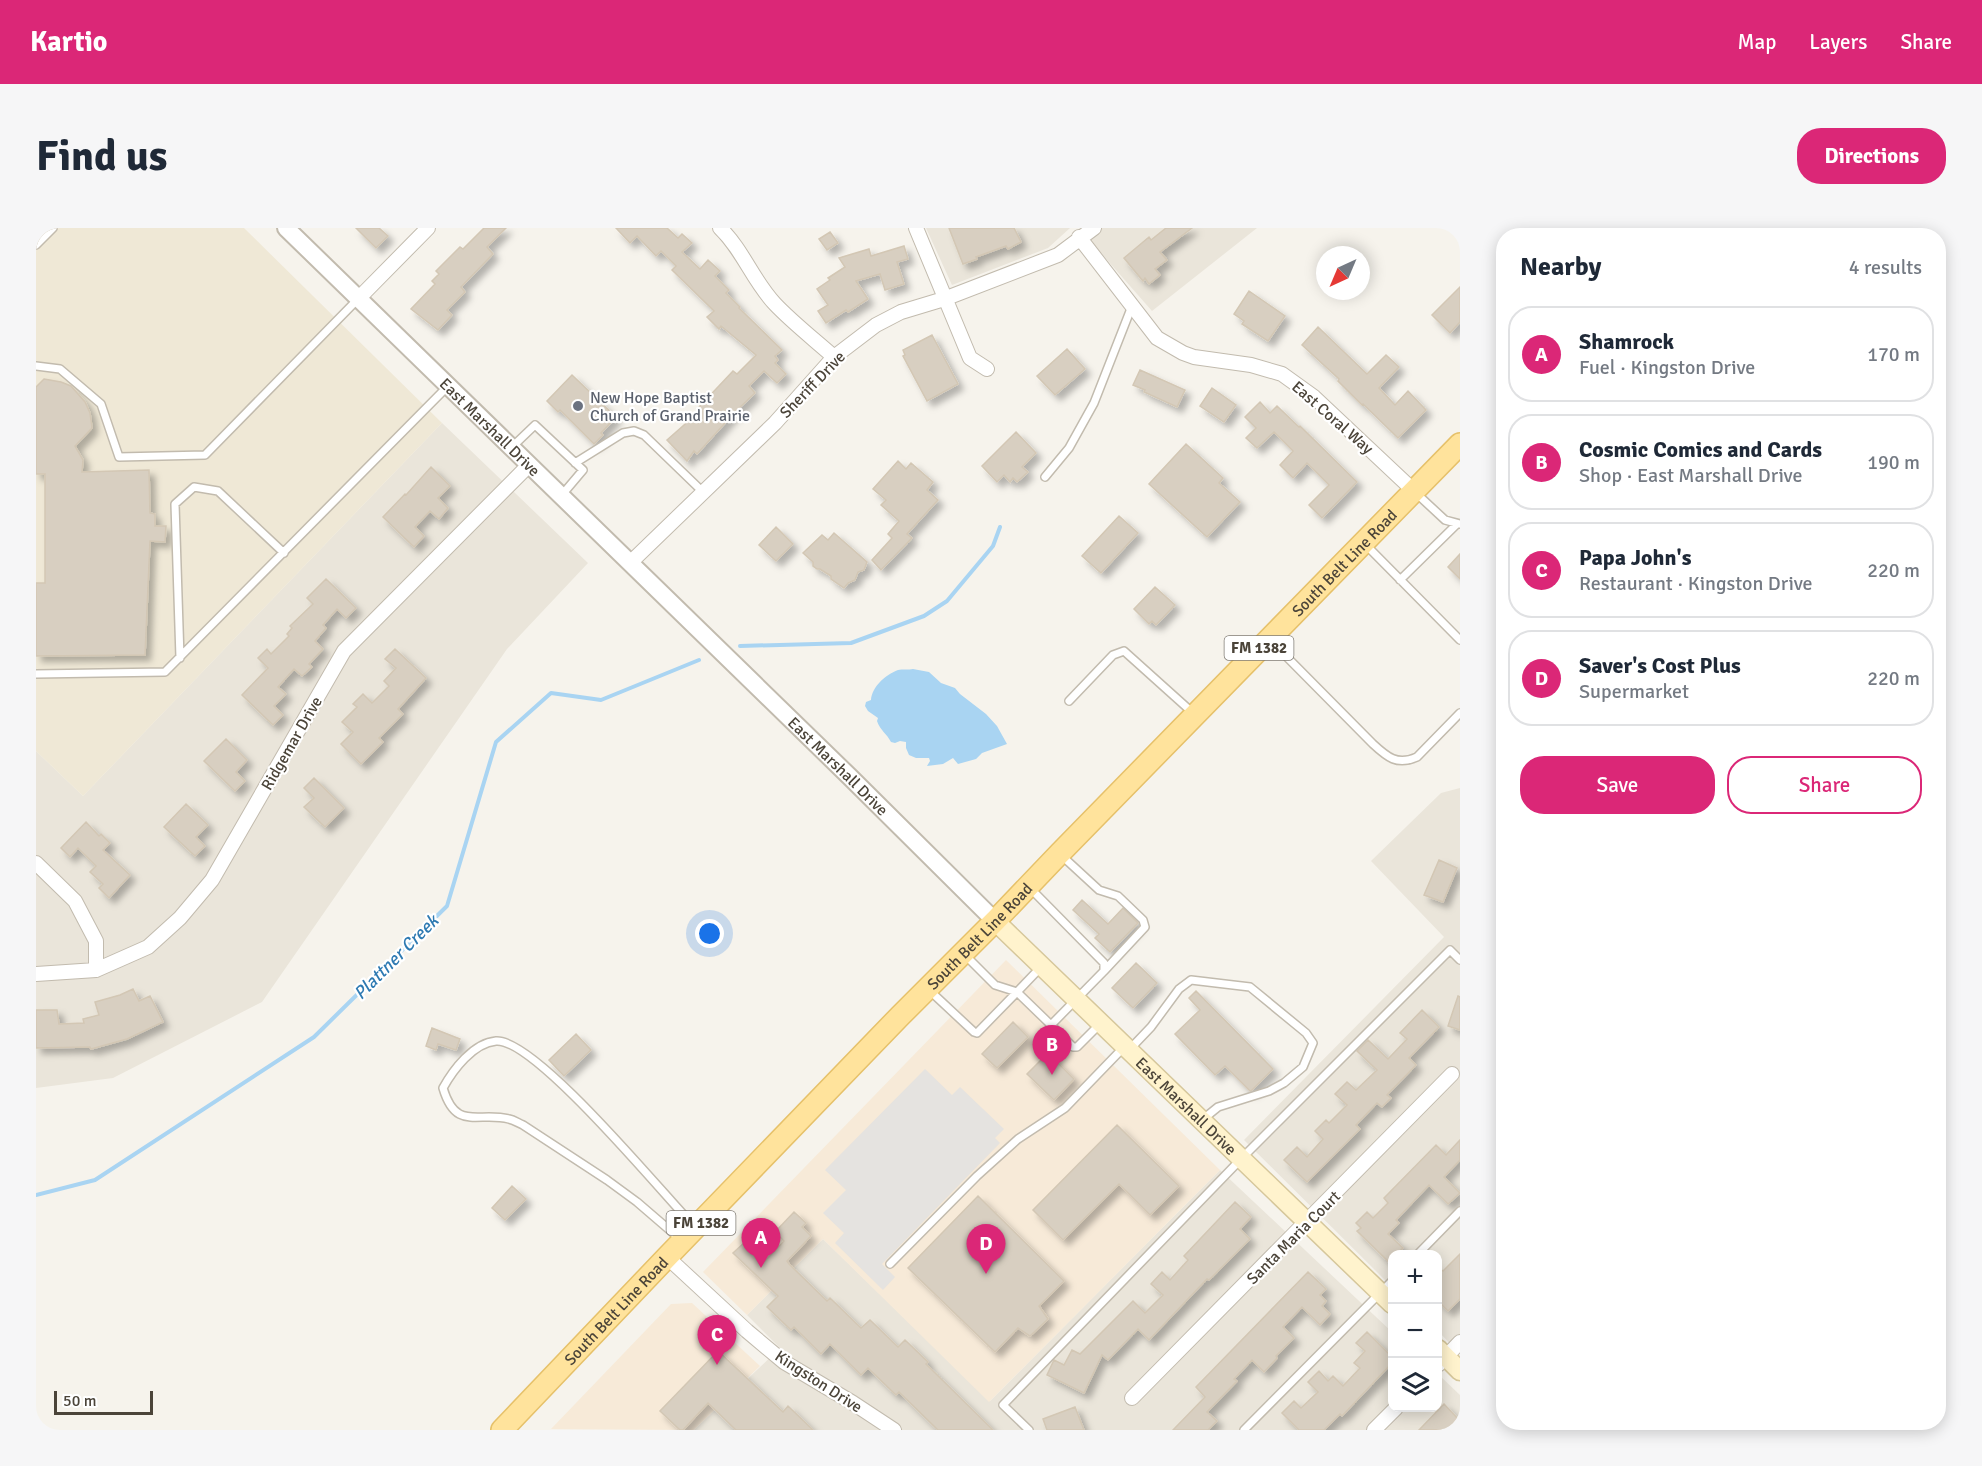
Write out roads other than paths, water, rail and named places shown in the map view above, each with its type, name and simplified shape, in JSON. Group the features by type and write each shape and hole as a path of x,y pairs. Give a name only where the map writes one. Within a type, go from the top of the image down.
{"main road":[{"name":"South Belt Line Road","path":"502,1430 928,988 1460,444"},
{"name":"East Marshall Drive","path":"995,921 1308,1222 1388,1292"},
{"path":"1441,1358 1460,1371"}],"street":[{"name":"East Marshall Drive","path":"286,228 995,921"},
{"path":"358,299 428,228"},
{"path":"720,228 731,238 774,304 834,357"},
{"path":"916,228 970,358 987,369"},
{"name":"Sheriff Drive","path":"630,563 774,423 834,357 876,325 901,312 1058,255 1079,237 1094,228"},
{"name":"East Coral Way","path":"1079,237 1157,338 1194,357 1251,365 1282,374 1314,397 1414,491"},
{"name":"Ridgemar Drive","path":"36,974 96,970 148,946 180,918 212,880 344,651 529,465"},
{"path":"36,863 75,901 96,941 96,970"},
{"name":"Santa Maria Court","path":"1132,1398 1452,1074"},
{"name":"Kingston Drive","path":"668,1257 747,1331 784,1362 894,1430"},
{"path":"1442,1356 1460,1342"},
{"path":"1374,1430 1391,1412"}],"lane":[{"path":"36,245 53,228"},
{"path":"36,366 60,369 101,404 119,457 205,455 358,299"},
{"path":"1045,477 1069,448 1094,403 1132,306"},
{"path":"36,674 165,672 448,387"},
{"path":"512,448 535,425 583,470 561,496"},
{"path":"575,463 623,433 634,431 645,435 703,492"},
{"path":"180,658 175,504 194,487 218,491 284,553"},
{"path":"1414,491 1445,520 1459,524"},
{"path":"1400,580 1459,524"},
{"path":"1363,543 1460,640"},
{"path":"1268,639 1373,744 1386,756 1397,761 1408,761 1417,757 1460,713"},
{"path":"1068,701 1113,655 1124,651 1195,715"},
{"path":"1051,1025 1145,927 1143,920 1118,896 1099,890 1060,853"},
{"path":"1028,887 1104,963 1104,971"},
{"path":"1029,1430 1004,1405 1242,1158 1450,950 1460,960"},
{"path":"963,953 995,985 1017,992 1073,1047 1077,1047 1102,1023"},
{"path":"928,988 977,1033 1043,966"},
{"path":"890,1264 977,1176 1018,1139 1065,1108 1151,1028 1179,989 1191,980 1250,987 1306,1033 1313,1043 1303,1067 1284,1083 1269,1091 1218,1107 1202,1120"},
{"path":"497,1041 517,1046 575,1097 636,1162 689,1235 523,1125 509,1119 473,1119 463,1116 446,1098 443,1088 450,1076 480,1046 497,1041"},
{"path":"1422,1250 1460,1211"},
{"path":"1244,1430 1388,1294"}],"water":[{"path":"913,669 929,672 941,683 955,688 986,714 997,726 1007,744 982,753 976,759 958,764 953,758 943,764 927,766 929,758 916,758 909,755 906,742 891,742 878,724 878,718 868,711 865,706 866,702 871,700 877,686 888,675 898,670"}],"waterway":[{"name":"Plattner Creek","path":"740,646 851,643 924,616 947,601 993,546 1000,527"},
{"name":"Plattner Creek","path":"36,1195 95,1180 314,1037 447,906 496,742 551,693 601,700 699,660"}],"place":[{"name":"New Hope Baptist Church of Grand Prairie","path":"578,406"},
{"name":"Cosmic Comics and Cards","path":"1052,1075"},
{"name":"Shamrock","path":"761,1268"},
{"name":"Saver's Cost Plus","path":"986,1274"},
{"name":"Papa John's","path":"717,1365"}]}
